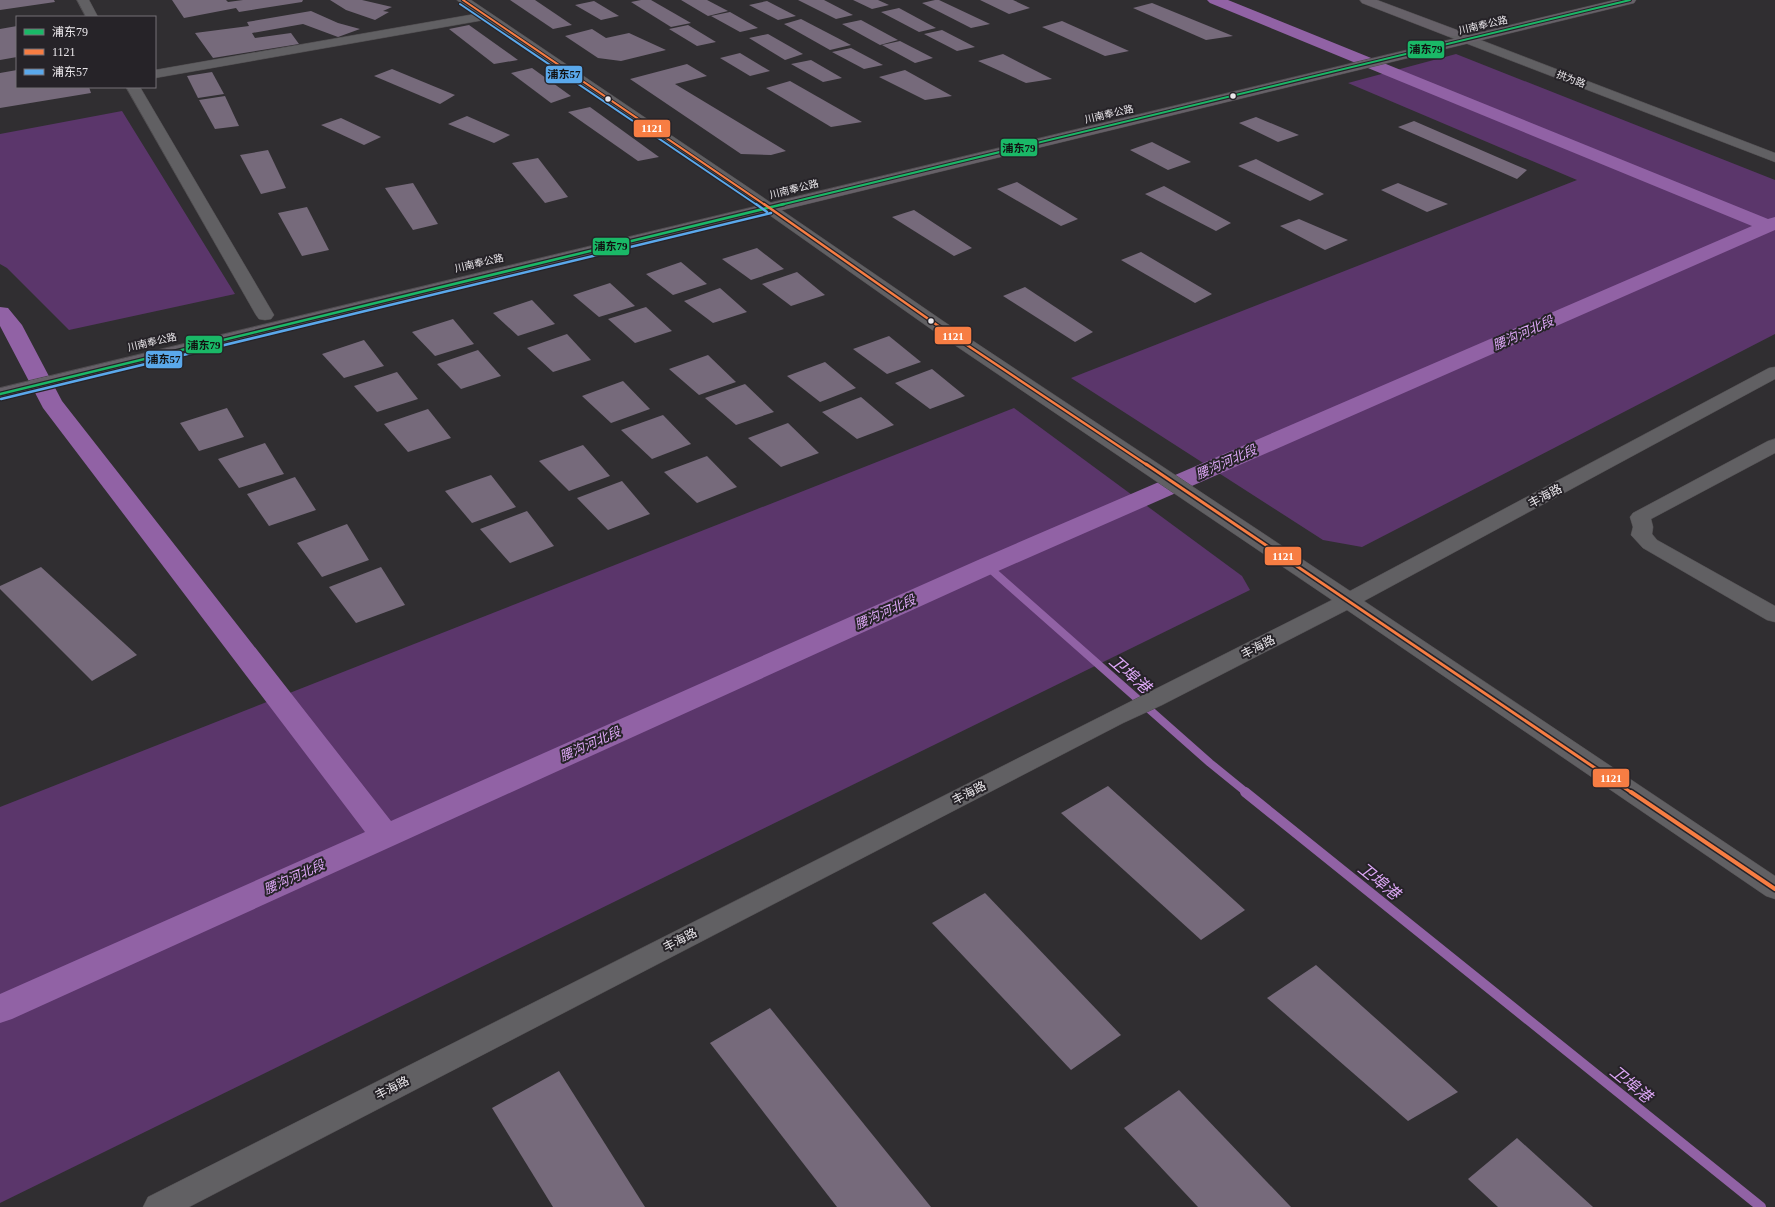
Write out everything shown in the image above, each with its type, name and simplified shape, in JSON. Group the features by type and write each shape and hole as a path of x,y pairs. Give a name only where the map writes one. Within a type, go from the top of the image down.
{"main road":[{"name":"拱为路","path":"1366,0 1452,33"},
{"name":"川南奉公路","path":"0,394 91,364 265,315 487,260 763,203 1344,58 1588,0"},
{"name":"川南奉公路","path":"0,378 91,364 763,203 1361,65 1630,0"}],"street":[{"path":"83,0 91,16"},
{"path":"463,0 763,203 937,325 1145,462 1775,890"},
{"path":"156,74 486,16"},
{"name":"拱为路","path":"1452,33 1775,158"},
{"path":"134,88 265,315"},
{"name":"丰海路","path":"159,1207 1115,718 1154,700 1349,600 1775,372"},
{"path":"1775,445 1640,517 1643,527 1641,535 1650,544 1775,615"}],"shaded area":[{"path":"1456,54 1775,180 1775,334 1362,547 1323,540 1071,378 1577,180 1348,83"},
{"path":"122,111 235,294 69,330 7,268 0,264 0,134"},
{"path":"1014,408 1242,576 1250,590 0,1203 0,807"}],"building":[{"path":"0,0 54,0 55,2 0,10"},
{"path":"172,0 226,0 228,2 243,0 303,0 302,2 239,12 236,8 184,18"},
{"path":"330,0 362,0 392,7 383,11 389,12 375,20 346,10"},
{"path":"510,0 535,0 572,25 553,29"},
{"path":"651,0 691,23 671,27 631,2"},
{"path":"681,0 707,0 728,11 708,16"},
{"path":"798,0 824,0 853,15 836,19"},
{"path":"853,0 878,0 889,5 872,9"},
{"path":"939,0 990,24 971,28 922,3"},
{"path":"980,0 1013,0 1030,8 1009,14"},
{"path":"594,1 619,16 601,20 575,5"},
{"path":"767,1 796,16 778,20 749,5"},
{"path":"1152,3 1233,36 1206,40 1133,8"},
{"path":"899,8 936,28 919,32 881,12"},
{"path":"311,11 338,23 360,29 338,37 303,24 252,33 255,38 291,33 299,44 213,58 195,33 249,26 247,22"},
{"path":"730,12 758,28 740,32 711,16"},
{"path":"801,19 851,45 830,50 784,24"},
{"path":"861,20 898,40 880,45 842,24"},
{"path":"1062,21 1129,51 1105,56 1042,27"},
{"path":"469,25 518,60 494,64 449,29"},
{"path":"688,25 716,42 697,46 669,29"},
{"path":"16,26 16,57 0,60 0,29"},
{"path":"592,29 606,38 629,33 666,50 621,61 598,58 565,36"},
{"path":"942,30 975,47 957,51 924,34"},
{"path":"768,34 803,54 785,60 749,38"},
{"path":"900,41 933,58 915,63 882,45"},
{"path":"851,48 883,65 864,69 832,52"},
{"path":"740,53 770,71 750,76 720,58"},
{"path":"1003,54 1052,79 1026,83 978,61"},
{"path":"811,60 842,78 823,82 791,64"},
{"path":"687,64 707,76 675,84 786,151 771,155 741,154 630,79"},
{"path":"532,68 571,96 551,103 511,73"},
{"path":"392,69 455,95 440,104 374,76"},
{"path":"16,70 16,88 89,88 91,93 0,108 0,73"},
{"path":"905,70 952,96 925,100 879,77"},
{"path":"212,72 224,94 198,98 187,76"},
{"path":"790,81 862,122 831,127 766,88"},
{"path":"225,96 239,126 215,129 199,100"},
{"path":"590,107 659,157 638,161 568,112"},
{"path":"467,116 510,135 494,143 448,124"},
{"path":"1256,117 1299,135 1278,142 1239,123"},
{"path":"341,118 381,137 364,145 321,125"},
{"path":"1414,121 1527,170 1517,179 1398,127"},
{"path":"1152,142 1191,162 1168,170 1130,150"},
{"path":"268,150 286,188 261,194 240,155"},
{"path":"538,158 568,197 545,203 512,163"},
{"path":"1256,159 1324,194 1310,201 1238,166"},
{"path":"1017,182 1078,219 1061,226 997,189"},
{"path":"413,183 438,224 413,230 385,188"},
{"path":"1398,183 1448,204 1427,212 1381,190"},
{"path":"1164,186 1231,223 1216,231 1145,194"},
{"path":"307,207 329,250 302,256 278,213"},
{"path":"914,210 972,248 954,256 892,217"},
{"path":"1299,219 1348,240 1325,250 1280,226"},
{"path":"757,248 784,269 751,280 722,259"},
{"path":"1141,252 1212,294 1195,303 1121,260"},
{"path":"681,262 707,284 673,295 646,274"},
{"path":"797,272 825,295 791,306 762,284"},
{"path":"610,283 635,306 599,317 573,295"},
{"path":"1025,287 1093,332 1075,342 1003,296"},
{"path":"720,288 747,312 713,323 684,301"},
{"path":"532,300 555,324 518,336 493,313"},
{"path":"646,307 672,331 635,343 608,319"},
{"path":"453,319 474,344 435,356 412,332"},
{"path":"567,334 591,360 553,372 527,348"},
{"path":"889,336 921,362 887,374 853,349"},
{"path":"364,340 384,366 344,378 322,354"},
{"path":"478,350 501,376 461,389 437,364"},
{"path":"708,355 736,382 699,395 669,369"},
{"path":"825,362 856,388 820,402 787,376"},
{"path":"932,369 965,396 930,409 895,383"},
{"path":"397,372 418,399 377,412 354,386"},
{"path":"623,381 650,409 611,423 582,396"},
{"path":"745,384 774,412 736,425 705,398"},
{"path":"861,397 894,425 857,439 822,412"},
{"path":"227,408 244,437 199,451 180,423"},
{"path":"428,409 451,438 408,452 384,424"},
{"path":"663,415 691,444 652,459 621,430"},
{"path":"788,423 819,453 781,467 748,438"},
{"path":"265,443 284,474 239,488 218,459"},
{"path":"583,445 610,476 569,491 539,461"},
{"path":"707,456 737,487 697,503 664,472"},
{"path":"491,475 516,507 472,523 445,491"},
{"path":"295,477 316,510 269,526 247,494"},
{"path":"622,481 650,514 608,530 577,498"},
{"path":"527,511 554,546 510,563 480,529"},
{"path":"347,524 369,560 322,577 297,543"},
{"path":"41,567 137,655 92,681 0,589 0,586"},
{"path":"381,567 405,605 356,623 329,587"},
{"path":"1108,786 1245,910 1201,940 1061,813"},
{"path":"985,893 1121,1035 1071,1070 932,923"},
{"path":"1316,965 1458,1092 1408,1121 1267,998"},
{"path":"770,1008 931,1207 837,1207 710,1043"},
{"path":"559,1071 645,1207 553,1207 492,1108"},
{"path":"1179,1090 1291,1207 1198,1207 1124,1128"},
{"path":"1517,1138 1593,1207 1498,1207 1468,1179"}],"waterway":[{"path":"1215,0 1769,226"},
{"name":"腰沟河北段","path":"1769,226 1775,223"},
{"name":"腰沟河北段","path":"385,836 987,566 1769,226"},
{"path":"0,313 11,325 51,403 385,836"},
{"name":"卫埠港","path":"987,566 1210,763 1247,793"},
{"name":"卫埠港","path":"1245,792 1761,1207"},
{"name":"腰沟河北段","path":"0,1009 385,836"}],"transit line":[{"name":"1121","path":"463,0 756,199 937,325 1145,463 1775,889"},
{"name":"浦东79","path":"0,394 1630,0"},
{"name":"浦东57","path":"460,4 767,212"},
{"name":"浦东57","path":"1,399 771,213"}]}
